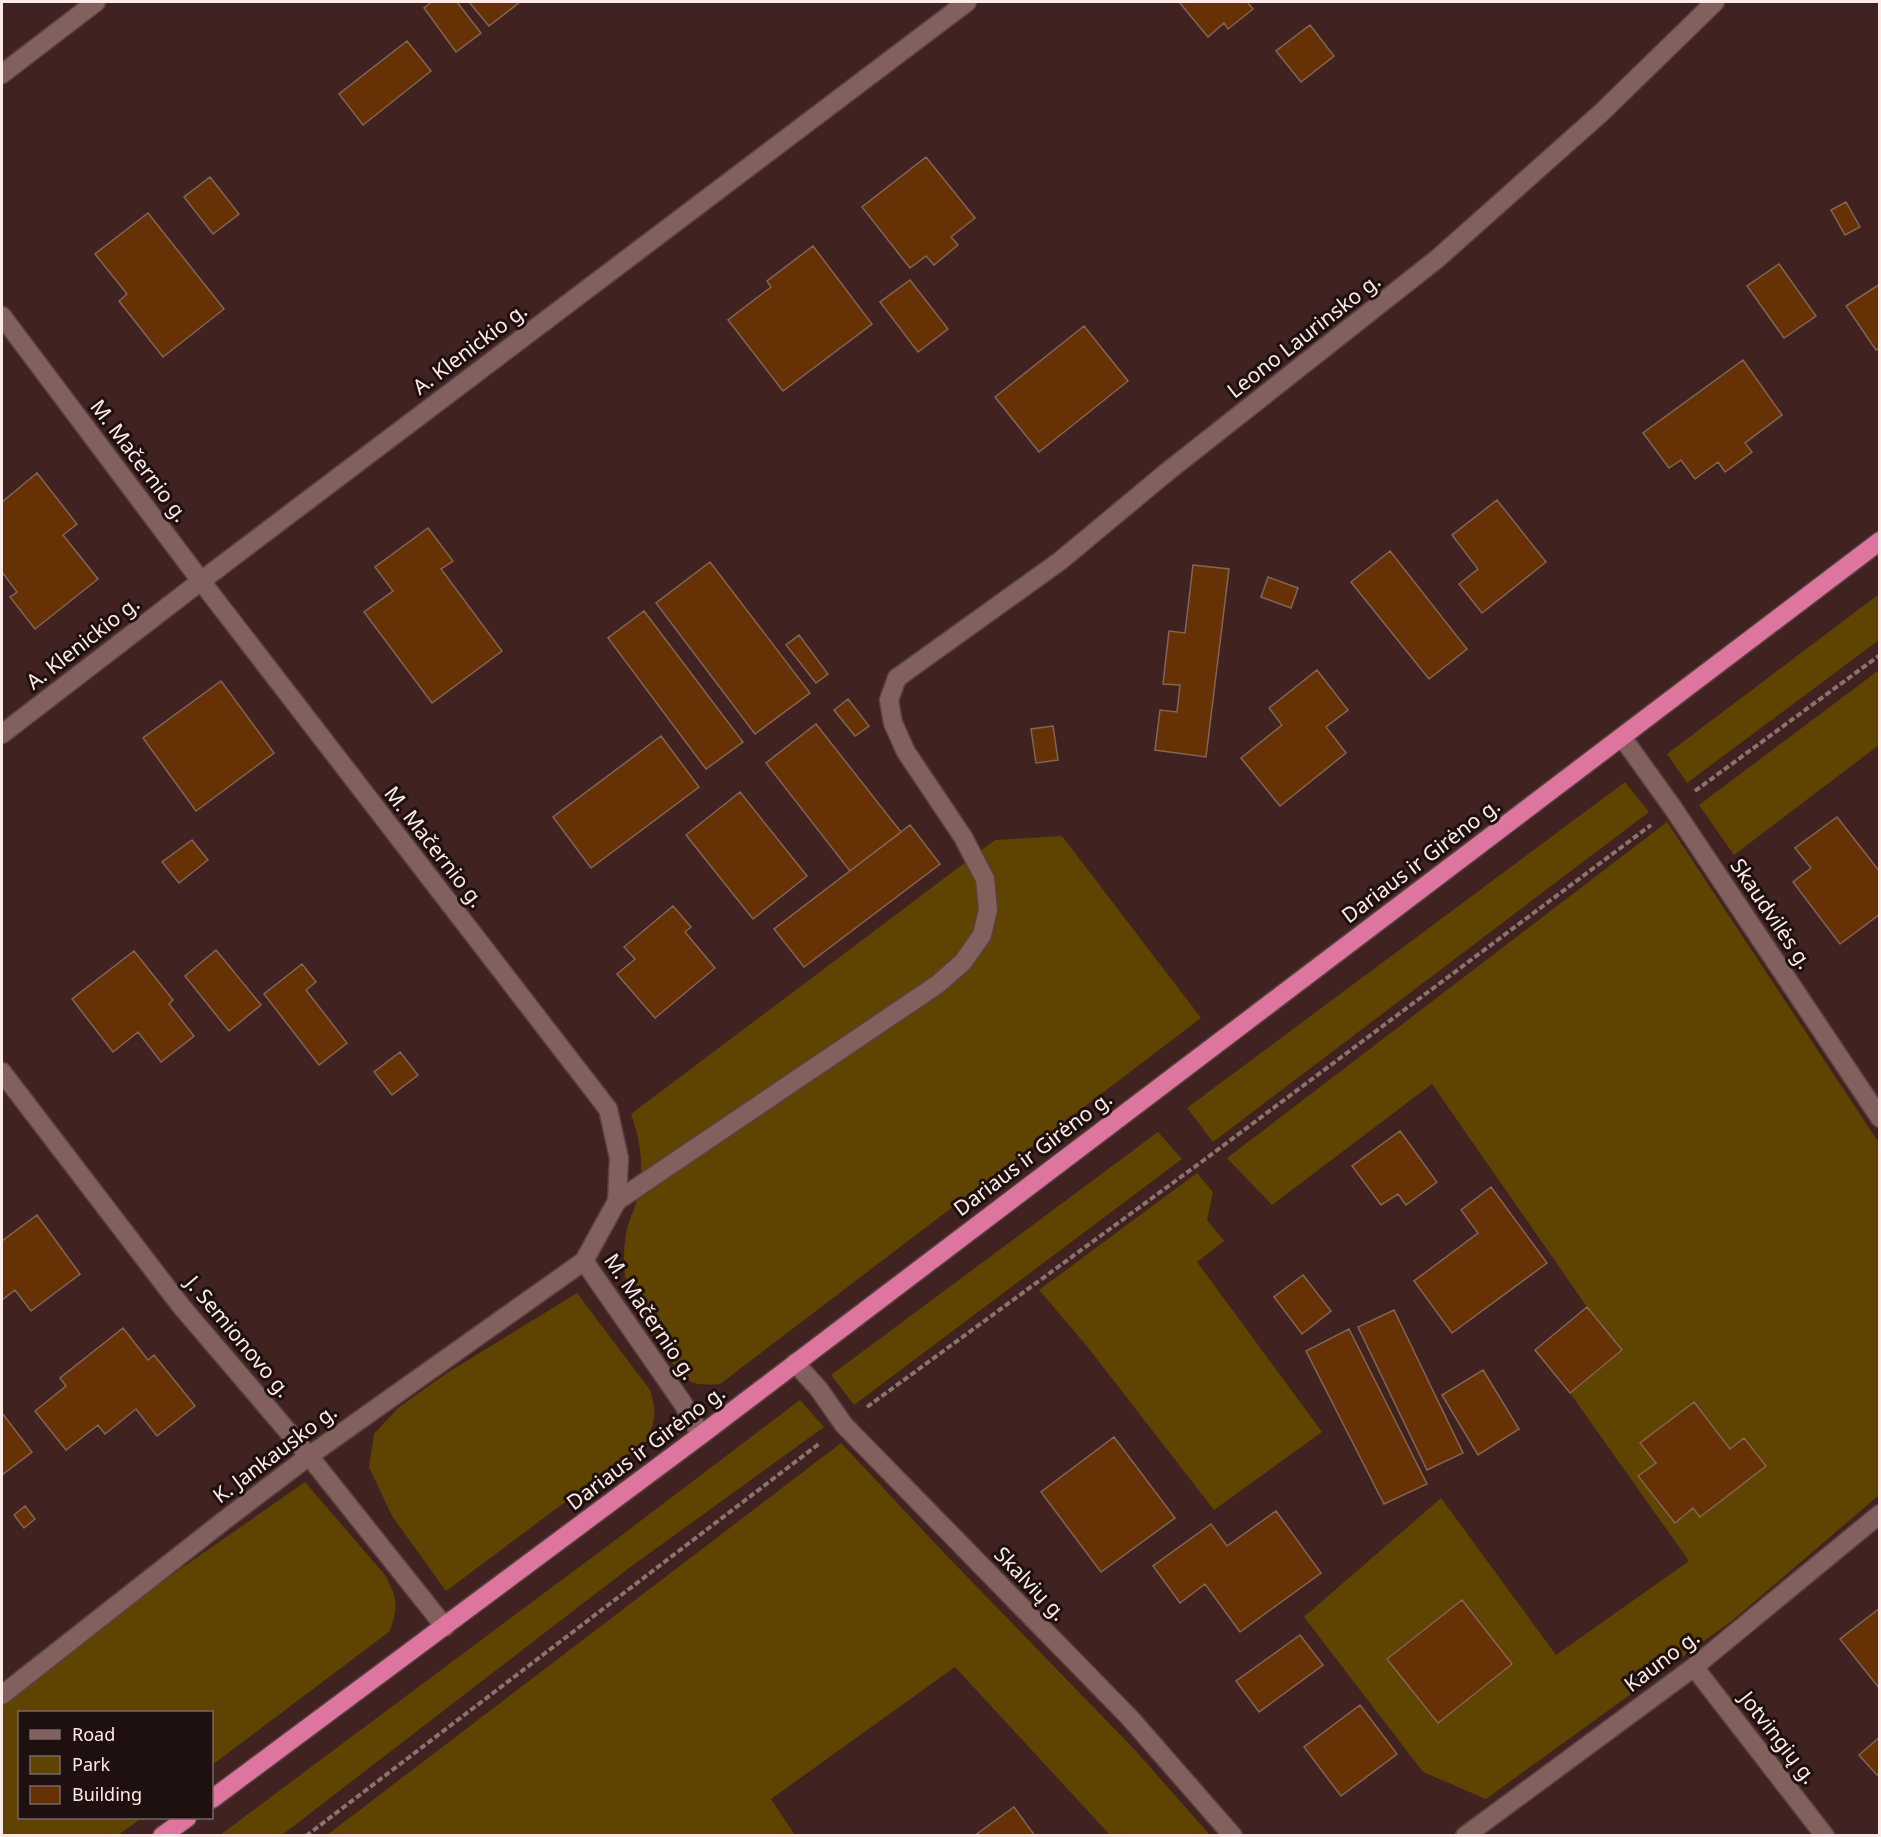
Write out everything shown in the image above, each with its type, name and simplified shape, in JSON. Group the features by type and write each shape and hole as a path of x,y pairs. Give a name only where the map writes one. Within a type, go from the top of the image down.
{"highway":[{"name":"Dariaus ir Girėno g.","path":"213,1798 701,1435 1880,541"},
{"path":"162,1836 186,1819"}],"street":[{"path":"2,74 96,2"},
{"name":"A. Klenickio g.","path":"2,734 967,2"},
{"name":"Leono Laurinsko g.","path":"617,1201 938,984 963,962 982,935 988,910 985,879 963,837 906,752 897,733 889,700 897,678 1060,561 1167,472 1437,259 1601,113 1715,2"},
{"name":"M. Mačernio g.","path":"2,316 201,581 608,1109 619,1158 617,1201 584,1261 682,1402 701,1435"},
{"name":"Skaudvilės g.","path":"1622,736 1673,808 1880,1118"},
{"name":"J. Semionovo g.","path":"2,1072 180,1306 309,1456 445,1627"},
{"name":"K. Jankausko g.","path":"2,1695 309,1456 584,1261"},
{"name":"Skalvių g.","path":"795,1363 818,1388 844,1425 1130,1718 1233,1836"},
{"name":"Kauno g.","path":"1465,1836 1694,1667 1880,1514"},
{"name":"Jotvingių g.","path":"1694,1667 1826,1836"}],"path":[{"path":"306,1836 844,1425 1880,656"}],"green space":[{"path":"1879,594 1879,640 1687,783 1667,754"},
{"path":"1879,670 1879,745 1734,855 1699,805"},
{"path":"1625,782 1649,812 1213,1142 1187,1108"},
{"path":"1667,822 1879,1143 1879,1495 1733,1620 1486,1799 1423,1772 1304,1617 1441,1498 1556,1655 1689,1561 1570,1393 1622,1350 1587,1307 1432,1084 1272,1205 1227,1158"},
{"path":"1062,836 1201,1018 720,1384 701,1384 689,1381 678,1371 650,1329 625,1276 626,1234 638,1197 641,1171 639,1142 631,1114 995,840"},
{"path":"1158,1132 1182,1159 854,1405 831,1375"},
{"path":"1197,1173 1213,1192 1207,1220 1224,1241 1197,1262 1322,1432 1214,1510 1086,1345 1039,1290"},
{"path":"577,1293 650,1390 654,1403 654,1415 648,1440 446,1591 392,1516 369,1467 374,1434 398,1408 444,1375"},
{"path":"800,1400 824,1427 629,1568 282,1835 220,1835 610,1544"},
{"path":"841,1443 1134,1749 1210,1835 1110,1835 955,1667 771,1799 795,1835 327,1835"},
{"path":"305,1482 385,1575 395,1603 390,1631 213,1764 213,1711 18,1711 18,1819 141,1819 118,1835 2,1836 2,1706 146,1593"}],"building":[{"path":"432,2 457,2 481,33 456,52 424,8"},
{"path":"469,2 520,2 489,26"},
{"path":"1179,2 1250,2 1248,3 1253,9 1228,29 1224,23 1208,37"},
{"path":"1310,25 1334,56 1301,82 1276,51"},
{"path":"407,41 431,71 363,125 339,94"},
{"path":"926,157 975,218 951,237 958,245 934,265 926,256 910,268 862,207"},
{"path":"210,177 239,214 213,234 184,197"},
{"path":"1846,202 1860,227 1845,235 1831,210"},
{"path":"148,213 224,309 163,357 119,301 127,294 95,254"},
{"path":"813,246 872,324 783,391 728,320 771,287 767,281"},
{"path":"1779,264 1816,316 1784,338 1747,286"},
{"path":"910,280 948,329 918,352 880,302"},
{"path":"1880,284 1880,348 1876,350 1846,306"},
{"path":"1084,326 1128,381 1039,452 995,397"},
{"path":"1743,360 1782,415 1745,443 1752,452 1725,472 1718,462 1695,479 1681,460 1669,468 1643,433"},
{"path":"37,473 77,524 63,535 98,579 35,629 10,597 17,592 2,572 2,502"},
{"path":"1497,500 1546,562 1482,613 1459,584 1478,569 1452,535"},
{"path":"428,528 453,561 441,569 502,651 432,703 364,612 393,591 375,567"},
{"path":"1390,551 1467,649 1429,679 1351,582"},
{"path":"710,562 810,693 755,734 656,603"},
{"path":"1193,565 1229,569 1206,757 1155,750 1160,710 1177,712 1180,685 1163,684 1169,631 1185,633"},
{"path":"1268,577 1298,588 1291,608 1261,597"},
{"path":"644,611 743,742 706,769 608,638"},
{"path":"799,635 828,674 816,683 786,645"},
{"path":"1317,670 1348,710 1326,727 1346,753 1280,806 1241,758 1282,725 1269,708"},
{"path":"221,681 274,753 196,811 143,738"},
{"path":"848,699 869,726 855,736 834,710"},
{"path":"816,724 901,832 850,871 766,763"},
{"path":"1053,726 1058,760 1036,763 1031,729"},
{"path":"661,736 699,787 591,868 553,817"},
{"path":"740,792 807,876 753,919 686,835"},
{"path":"1837,817 1880,872 1880,914 1840,944 1793,882 1811,868 1795,848"},
{"path":"910,825 940,864 804,967 774,929"},
{"path":"192,840 208,860 179,883 162,862"},
{"path":"673,906 691,927 685,932 715,968 655,1018 617,974 635,959 624,947"},
{"path":"216,950 261,1005 229,1031 185,976"},
{"path":"134,951 173,1000 169,1004 194,1036 161,1062 138,1032 113,1052 72,999"},
{"path":"302,964 316,982 306,990 347,1043 319,1065 264,994"},
{"path":"400,1052 418,1075 392,1095 374,1072"},
{"path":"1400,1131 1437,1182 1406,1205 1398,1194 1381,1205 1352,1166"},
{"path":"1491,1187 1547,1263 1452,1333 1414,1281 1478,1233 1461,1210"},
{"path":"37,1215 80,1274 31,1311 15,1290 2,1300 2,1241"},
{"path":"1303,1275 1331,1311 1302,1334 1274,1297"},
{"path":"1587,1307 1622,1350 1570,1393 1535,1350"},
{"path":"1394,1310 1463,1453 1427,1470 1358,1327"},
{"path":"123,1328 148,1360 154,1355 195,1406 157,1436 136,1409 105,1434 98,1425 66,1450 35,1411 66,1386 60,1378"},
{"path":"1349,1329 1427,1484 1384,1504 1306,1351"},
{"path":"1483,1370 1519,1429 1478,1455 1442,1395"},
{"path":"1694,1402 1730,1449 1744,1438 1766,1466 1700,1517 1693,1508 1675,1523 1638,1476 1656,1463 1640,1443"},
{"path":"2,1413 32,1452 2,1475"},
{"path":"1114,1437 1175,1518 1101,1572 1041,1492"},
{"path":"25,1506 35,1519 24,1528 14,1515"},
{"path":"1276,1511 1321,1573 1240,1632 1205,1584 1180,1603 1153,1566 1211,1524 1227,1546"},
{"path":"1462,1600 1512,1664 1438,1723 1387,1659"},
{"path":"1880,1608 1880,1689 1840,1639"},
{"path":"1300,1635 1323,1665 1259,1712 1236,1681"},
{"path":"1360,1705 1397,1754 1341,1796 1304,1747"},
{"path":"1880,1737 1880,1773 1877,1775 1859,1755"},
{"path":"1014,1807 1035,1836 974,1836"}]}
